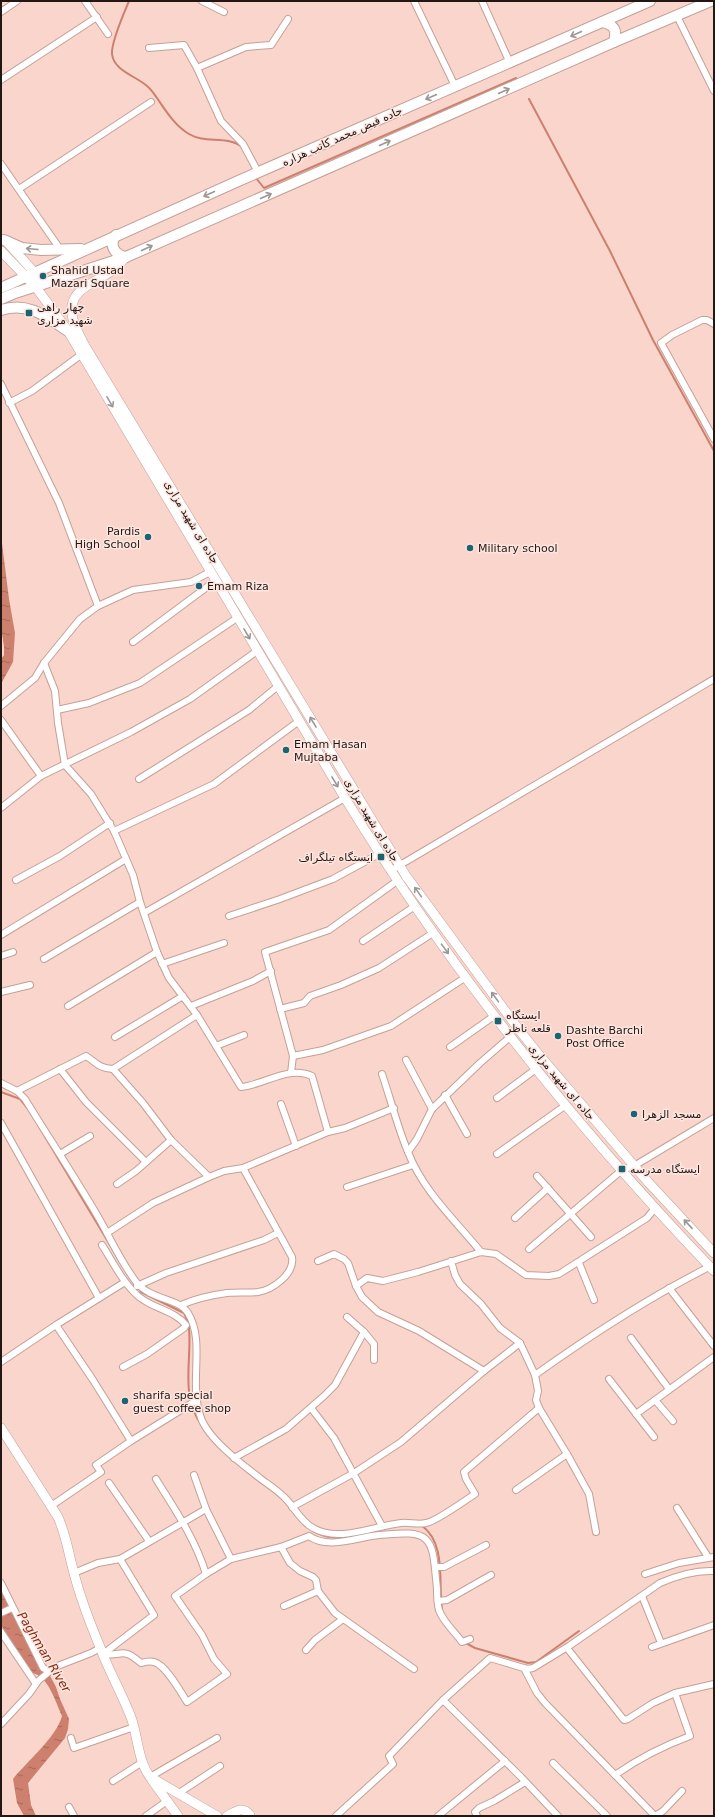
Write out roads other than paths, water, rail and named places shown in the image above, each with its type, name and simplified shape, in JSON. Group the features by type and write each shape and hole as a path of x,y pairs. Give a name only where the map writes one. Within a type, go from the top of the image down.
{"main road":[{"name":"جاده فیض محمد کاتب هزاره","path":"1,288 258,172 510,63 648,1"},
{"path":"1,299 126,257 614,42 711,1"},
{"path":"602,22 609,23 614,27 616,33 614,42"},
{"path":"116,235 113,242 114,250 119,255 126,257"},
{"path":"3,238 22,248 85,249"},
{"path":"3,238 30,274"},
{"path":"1,251 30,274"},
{"name":"جاده ای شهید مزاری","path":"126,257 113,270 81,289 74,298 71,313 75,326 85,346 400,865 520,1031 634,1166 714,1253"},
{"name":"جاده ای شهید مزاری","path":"30,274 40,285 82,354 237,618 390,871 433,933 510,1037 566,1105 655,1208 712,1269"},
{"path":"1,279 12,283"},
{"path":"1,310 17,306 28,308 46,316 68,331"},
{"path":"1,1428 58,1517 68,1540 74,1573 101,1651 132,1719 142,1763 150,1777 178,1816"},
{"path":"150,1777 217,1816"},
{"path":"227,1816 241,1809 246,1810 250,1815"}],"street":[{"path":"1,12 17,1"},
{"path":"85,1 108,34"},
{"path":"202,1 224,12"},
{"path":"414,1 455,86"},
{"path":"482,1 510,63"},
{"path":"676,16 714,91"},
{"path":"1,80 97,17"},
{"path":"197,68 246,47 271,45 288,19"},
{"path":"149,48 184,45 197,68 221,121 243,144 258,172"},
{"path":"18,189 151,102"},
{"path":"1,164 60,249"},
{"path":"714,324 707,320 702,320 672,335 660,343 714,439"},
{"path":"9,403 32,392 82,354"},
{"path":"1,384 59,503 98,606"},
{"path":"1,705 22,690 35,678 44,663 80,619 98,606 133,590 191,582 210,572"},
{"path":"133,642 215,580"},
{"path":"57,710 89,703 140,683 237,618"},
{"path":"1,808 41,776 131,732 190,699 257,651"},
{"path":"44,663 55,691 58,723 65,765 91,794 114,831 133,875 140,902 157,952 169,978 197,1015 241,1087 291,1073 307,1073 312,1076 328,1132"},
{"path":"390,871 714,679"},
{"path":"139,779 249,710 278,686"},
{"path":"1,720 41,776"},
{"path":"114,831 214,784 299,721"},
{"path":"144,913 345,798"},
{"path":"16,880 60,856 110,823"},
{"path":"229,916 280,900 333,879 379,854"},
{"path":"1,935 126,859"},
{"path":"291,1073 293,1056 265,952 329,930 398,881"},
{"path":"44,959 140,902"},
{"path":"363,941 414,906"},
{"path":"280,1009 304,1003 310,996 341,985 378,968 433,933"},
{"path":"162,964 224,943"},
{"path":"1,956 14,952"},
{"path":"68,1006 157,952"},
{"path":"191,1006 253,981 271,971"},
{"path":"293,1056 323,1050 391,1026 466,977"},
{"path":"1,992 30,985"},
{"path":"115,1037 182,996"},
{"path":"17,1091 86,1056 104,1069 113,1069 197,1015"},
{"path":"450,1047 494,1016"},
{"path":"216,1046 244,1035"},
{"path":"408,1152 417,1139 432,1109 510,1037"},
{"path":"406,1060 432,1109"},
{"path":"60,1069 86,1102 146,1162"},
{"path":"113,1069 143,1103 171,1140 208,1178"},
{"path":"497,1098 536,1069"},
{"path":"382,1074 394,1108 395,1118 413,1165 433,1195 481,1252"},
{"path":"1,1083 17,1091 25,1099 60,1154 130,1274 147,1292 181,1305 187,1311 194,1324 197,1343 195,1383 197,1400 201,1419 213,1436 234,1458 284,1496 292,1507 312,1528 324,1532 339,1534 382,1526 418,1529 432,1547 439,1610 462,1642 470,1639"},
{"path":"445,1096 467,1134"},
{"path":"281,1104 296,1146"},
{"path":"497,1154 566,1105"},
{"path":"107,1233 153,1203 224,1171 243,1168 328,1132 344,1128 394,1108"},
{"path":"529,1249 622,1170 634,1166 714,1118"},
{"path":"1,1123 100,1298"},
{"path":"60,1154 90,1136"},
{"path":"117,1184 146,1162 171,1140"},
{"path":"347,1187 413,1165"},
{"path":"181,1305 225,1293 257,1292 267,1289 277,1283 288,1272 293,1263 292,1257 243,1168"},
{"path":"538,1176 591,1237"},
{"path":"515,1218 548,1188"},
{"path":"356,1286 367,1278 383,1281 481,1252 496,1254 526,1275 549,1276 560,1274 647,1218 655,1208"},
{"path":"132,1290 139,1285 166,1273 264,1240 278,1233"},
{"path":"102,1245 125,1282 132,1290 147,1302 180,1317 186,1327 147,1354 123,1367"},
{"path":"318,1261 334,1254 344,1259 348,1263 356,1286 362,1297 378,1312 419,1331 484,1371"},
{"path":"451,1261 455,1275 460,1284 481,1304 500,1328 520,1343 535,1375 538,1391 536,1400 539,1408 589,1494 596,1532"},
{"path":"579,1262 594,1300"},
{"path":"535,1375 614,1321 669,1288 712,1269"},
{"path":"1,1362 56,1325 125,1282"},
{"path":"669,1288 714,1346"},
{"path":"347,1317 364,1332 374,1344 374,1360"},
{"path":"56,1325 97,1386 131,1441"},
{"path":"234,1458 286,1429 335,1385 364,1332"},
{"path":"631,1338 669,1388"},
{"path":"292,1507 354,1473 401,1442 484,1371 520,1343"},
{"path":"636,1414 669,1388 714,1357"},
{"path":"609,1379 654,1437"},
{"path":"51,1506 100,1472 96,1465 131,1441 197,1400"},
{"path":"655,1400 673,1421"},
{"path":"311,1408 334,1438 382,1526"},
{"path":"101,1651 111,1656 123,1653 131,1654 141,1663 153,1661 159,1664 169,1675 186,1702 227,1674 214,1659 202,1635 175,1596 206,1574 231,1559 281,1547 308,1536 315,1541 349,1541 377,1535 410,1532 418,1529 475,1494 466,1479 464,1472 539,1408"},
{"path":"516,1490 567,1454"},
{"path":"194,1474 206,1509 231,1559"},
{"path":"156,1479 183,1521 200,1555 206,1574"},
{"path":"109,1483 149,1541"},
{"path":"645,1574 679,1563 711,1557 677,1508"},
{"path":"74,1573 98,1563 120,1559 206,1509"},
{"path":"435,1567 444,1567 486,1545"},
{"path":"281,1547 290,1563 300,1572 313,1577 316,1580 318,1591 343,1620 414,1669"},
{"path":"1,1724 37,1682 55,1667 91,1653 101,1651 154,1615 120,1559"},
{"path":"336,1816 393,1764 389,1756 443,1700 490,1658 524,1668 533,1668 567,1648 660,1583 672,1578 690,1574 714,1571"},
{"path":"438,1601 447,1600 491,1575"},
{"path":"2,1581 12,1608 42,1668 48,1672"},
{"path":"284,1606 318,1591"},
{"path":"642,1596 662,1644"},
{"path":"1,1613 12,1608"},
{"path":"306,1650 315,1640 343,1620"},
{"path":"652,1647 714,1625"},
{"path":"1,1632 37,1682"},
{"path":"567,1648 624,1720 653,1703 675,1693 714,1684"},
{"path":"524,1668 537,1693 545,1703 655,1816 663,1811 682,1791"},
{"path":"615,1775 630,1764 669,1744 690,1736 675,1693"},
{"path":"443,1700 558,1816"},
{"path":"71,1738 74,1748 134,1727"},
{"path":"150,1777 217,1738"},
{"path":"438,1816 505,1761"},
{"path":"113,1781 142,1763"},
{"path":"553,1763 607,1816"},
{"path":"179,1793 220,1766"},
{"path":"477,1816 475,1812 479,1808 494,1802 525,1782"},
{"path":"146,1816 167,1801"},
{"path":"70,1807 74,1816"}],"water":[{"path":"1,535 15,633 13,662 1,684 1,659 4,655 4,647 1,627"},
{"path":"1,1584 56,1687 69,1719 65,1738 28,1783 31,1805 36,1816 24,1816 17,1803 13,1779 48,1741 54,1733 62,1716 47,1684 38,1675 32,1673 1,1625"}],"waterway":[{"path":"129,1 118,28 112,49 112,54 117,65 126,73 148,87 175,123 184,131 202,139 230,141 242,147"},
{"path":"256,178 264,188 516,78 517,81"},
{"path":"529,99 610,251 653,340 714,451"},
{"path":"1,1092 20,1099 27,1108"},
{"path":"38,1125 119,1260"},
{"path":"139,1288 141,1292 184,1313 188,1322 190,1340 188,1377 189,1389 195,1413 201,1424"},
{"path":"304,1525 312,1530"},
{"path":"421,1525 435,1542 438,1553 440,1564 442,1610"},
{"path":"318,1533 337,1537 356,1535"},
{"path":"464,1642 475,1648 528,1663 536,1662 579,1631"}],"place":[{"name":"Shahid Ustad Mazari Square","path":"43,276"},
{"name":"چهار راهی شهید مزاری","path":"29,313"},
{"name":"Pardis High School","path":"148,537"},
{"name":"Military school","path":"470,548"},
{"name":"Emam Riza","path":"199,586"},
{"name":"Emam Hasan Mujtaba","path":"286,750"},
{"name":"ایستگاه تیلگراف","path":"381,857"},
{"name":"ایستگاه قلعه ناظر","path":"498,1021"},
{"name":"Dashte Barchi Post Office","path":"558,1036"},
{"name":"مسجد الزهرا","path":"634,1114"},
{"name":"ایستگاه مدرسه","path":"622,1169"},
{"name":"sharifa special guest coffee shop","path":"125,1401"}],"water label":[{"name":"Paghman River","path":"44,1652"}]}
